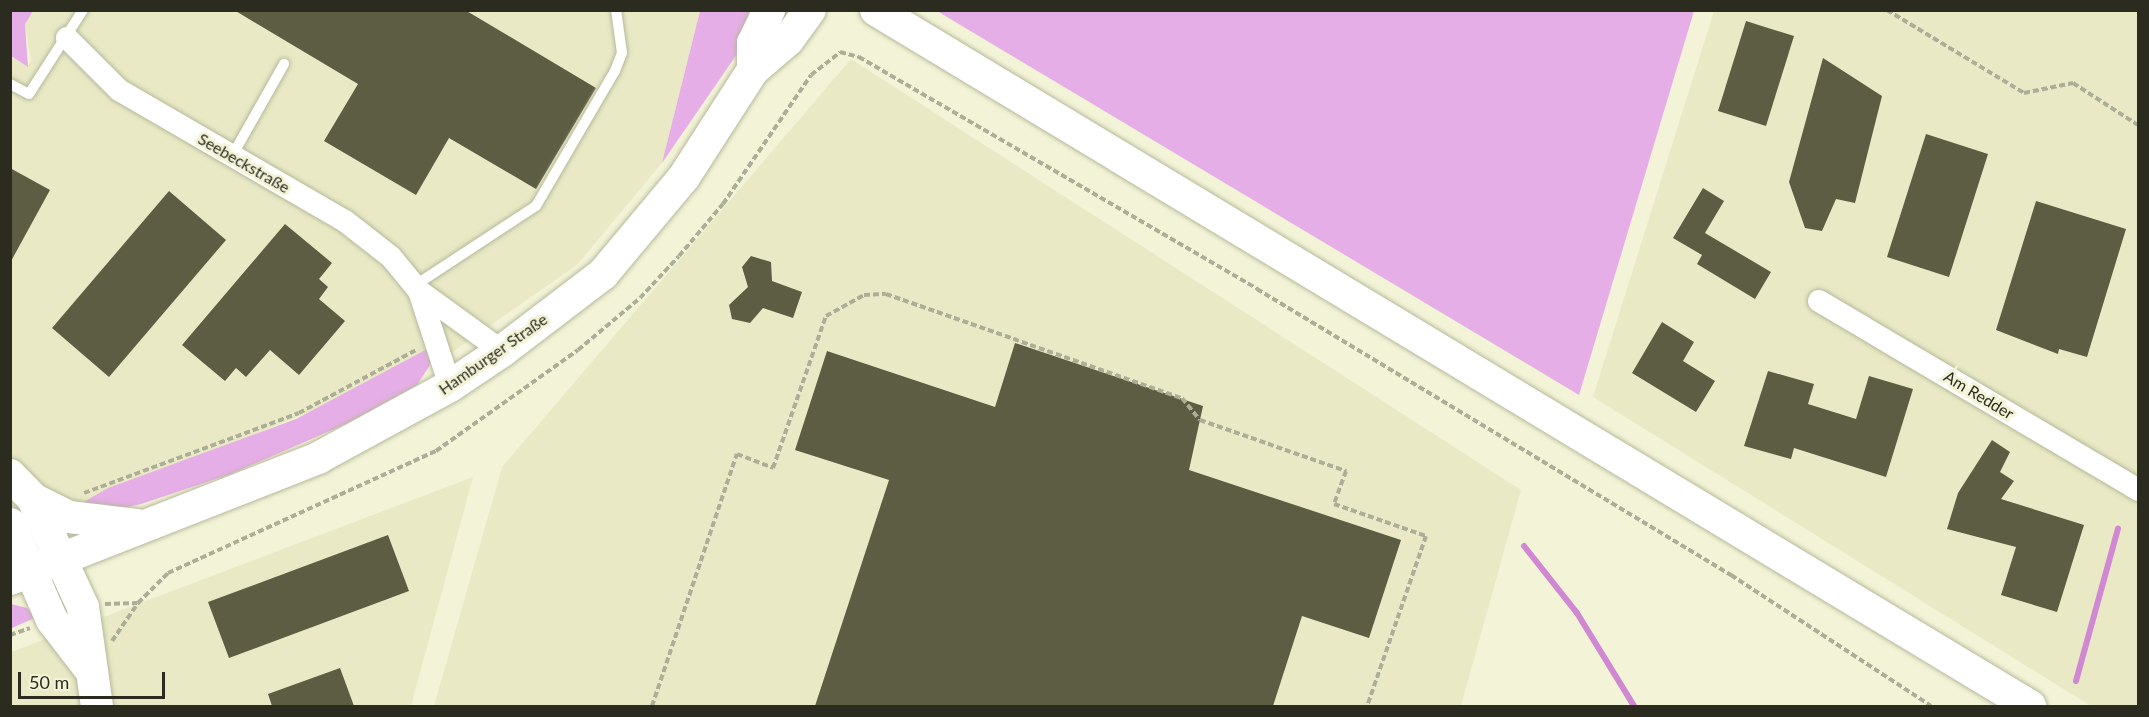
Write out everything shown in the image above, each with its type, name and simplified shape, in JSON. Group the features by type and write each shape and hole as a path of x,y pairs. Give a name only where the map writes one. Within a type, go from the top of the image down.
{"main road":[{"name":"Hamburger Straße","path":"20,575 318,458 450,387 502,351 603,274 684,177 753,70 788,40 810,10"},
{"path":"876,10 2030,706"},
{"path":"753,70 753,43 766,13"},
{"path":"10,475 33,499 83,607 97,706"},
{"name":"Hamburger Straße","path":"33,499 69,517 145,526"},
{"path":"10,524 20,575 92,672"}],"street":[{"name":"Seebeckstraße","path":"67,38 118,90 345,221 391,257 416,289 502,351"},
{"name":"Seebeckstraße","path":"416,289 450,387"},
{"name":"Am Redder","path":"1819,301 2139,490"}],"lane":[{"path":"10,84 29,94 83,10"},
{"path":"416,289 536,207 615,71 622,52 616,10"},
{"path":"232,156 284,64"}],"path":[{"path":"1887,10 2024,93 2073,84 2139,125"},
{"path":"92,672 138,603 168,573 436,451 578,350 640,298 679,256 723,204 811,75 840,52 859,57 1267,295 1731,575 1931,706"},
{"path":"652,706 737,454 773,468 826,316 864,295 886,294 1182,398 1200,420 1346,471 1334,504 1426,536 1367,706"},
{"path":"77,495 299,413 428,343"}],"shaded area":[{"path":"11,10 33,11 25,24 28,67 11,56"},
{"path":"33,11 700,11 662,163 577,265 448,355 11,534 10,56 28,66 31,61 25,23"},
{"path":"700,11 749,11 746,41 662,163"},
{"path":"937,11 1694,11 1579,395"},
{"path":"1714,11 2138,11 2138,706 2091,706 1593,397"},
{"path":"851,59 1521,490 1461,706 434,706 502,467"},
{"path":"431,347 430,365 417,385 348,423 231,474 141,504 119,509 82,503 108,488 296,419"},
{"path":"473,477 411,706 11,706 11,652"},
{"path":"11,604 27,608 37,617 12,628"}],"building":[{"path":"234,10 465,10 596,88 536,189 449,138 416,195 324,141 358,84"},
{"path":"1746,21 1794,36 1766,126 1718,111"},
{"path":"1823,58 1882,96 1855,203 1836,199 1822,231 1805,228 1789,182"},
{"path":"1926,134 1988,154 1949,277 1887,257"},
{"path":"10,168 50,190 10,263"},
{"path":"1703,188 1724,201 1705,233 1771,272 1755,299 1697,264 1702,255 1673,238"},
{"path":"169,191 226,240 109,377 52,328"},
{"path":"2036,201 2126,229 2087,357 2059,349 2058,354 1996,330"},
{"path":"285,224 332,263 319,279 328,287 319,299 345,321 299,375 270,350 246,377 236,368 225,381 182,345"},
{"path":"751,256 771,262 772,281 802,292 793,318 763,308 750,323 732,319 729,305 748,287 742,267"},
{"path":"1662,322 1694,342 1683,361 1715,381 1696,412 1632,373"},
{"path":"1015,343 1203,406 1189,470 1401,540 1369,638 1302,616 1273,706 815,706 889,480 795,450 827,351 995,407"},
{"path":"1768,371 1814,384 1808,404 1856,419 1869,376 1913,389 1886,477 1794,448 1791,459 1744,446"},
{"path":"1992,440 2010,452 2000,472 2014,481 2001,499 2084,525 2057,612 2001,595 2016,547 1947,529 1958,493"},
{"path":"388,535 409,591 229,658 208,602"},
{"path":"340,668 354,706 272,706 268,694"}],"waterway":[{"path":"2076,681 2118,529"},
{"path":"1524,546 1577,613 1634,706"}]}
